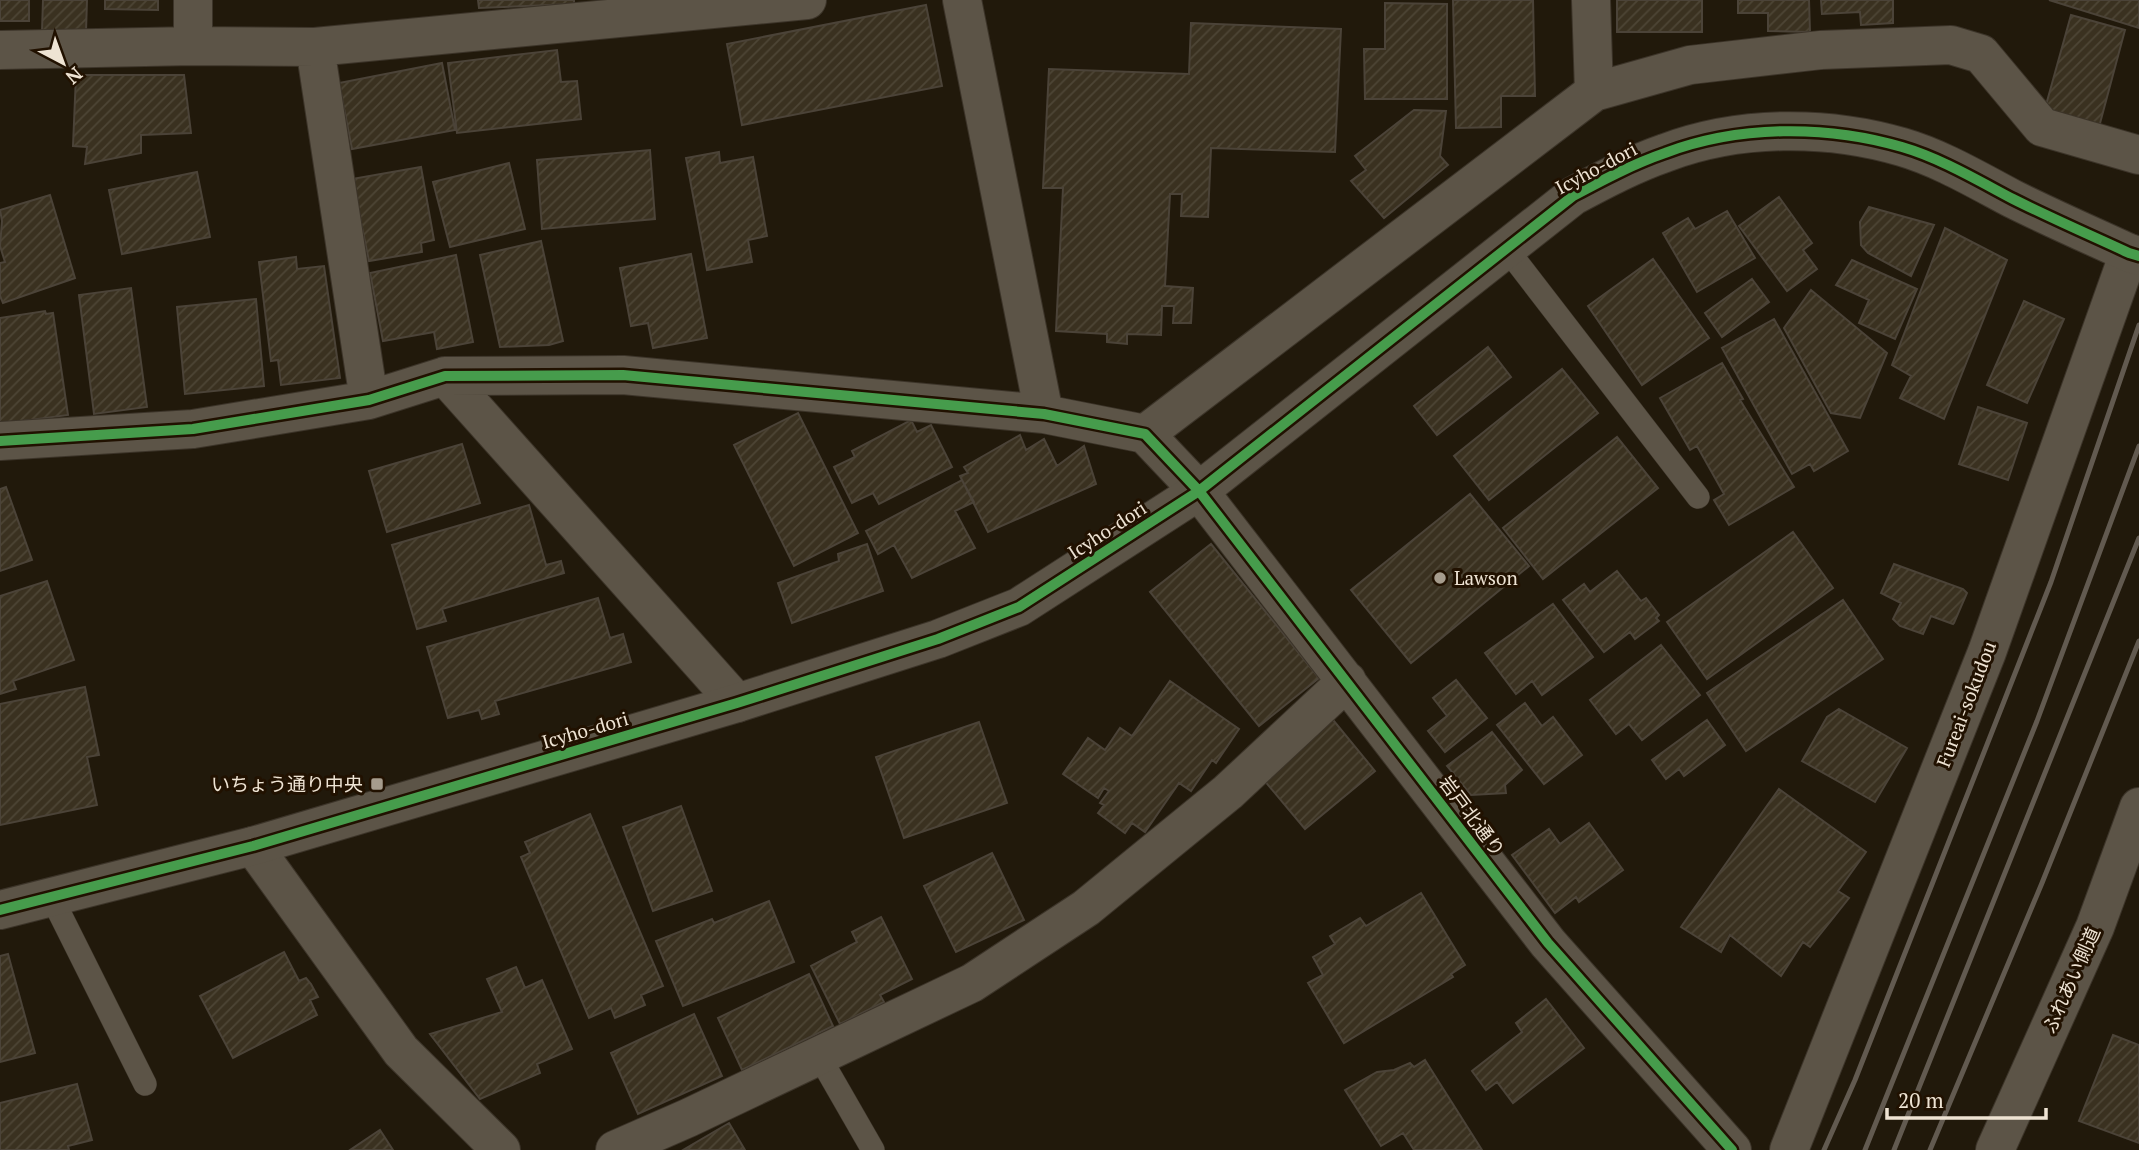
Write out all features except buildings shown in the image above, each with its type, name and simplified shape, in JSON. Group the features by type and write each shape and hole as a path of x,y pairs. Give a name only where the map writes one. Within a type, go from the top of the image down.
{"street":[{"path":"193,0 193,46"},
{"path":"0,50 193,46 315,47 807,0"},
{"path":"962,0 1044,414"},
{"path":"1591,0 1594,92"},
{"path":"0,441 193,429 369,400 445,376 623,375 1044,414 1145,434 1594,92 1690,65 1821,50 1951,45 1981,54 2042,127 2139,155"},
{"path":"315,47 369,400"},
{"name":"Icyho-dori","path":"0,910 253,846 737,703 938,639 1019,607 1199,491 1573,196 1619,171 1667,152 1715,138 1760,133 1811,132 1856,136 1904,148 1953,168 2037,211 2134,255"},
{"name":"Fureai-sokudou","path":"1789,1150 1987,652 2134,255"},
{"path":"445,376 737,703"},
{"name":"岩戸北通り","path":"1145,434 1199,491 1548,943 1732,1150"},
{"path":"615,1150 972,983 1086,908 1228,792 1347,681"},
{"name":"ふれあい側道","path":"1995,1150 2095,927 2137,820"},
{"path":"253,846 401,1051 501,1150"}],"lane":[{"path":"1506,248 1698,496"},
{"path":"51,896 145,1084"},
{"path":"819,1056 873,1150"}],"railway":[{"path":"1824,1150 1855,1080 2051,582 2139,325"},
{"path":"1865,1150 2037,721 2139,446"},
{"path":"1894,1150 2139,538"},
{"path":"1930,1150 2042,883 2139,641"}],"cycle path":[{"path":"0,910 253,846 737,703 938,639 1019,607 1199,491 1573,196 1641,162 1693,144 1723,137 1783,131 1844,135 1902,147 1944,163 2042,213 2139,256"},
{"path":"0,441 193,429 369,400 445,376 623,375 1044,414 1145,434 1199,491 1548,943 1732,1150"}],"place":[{"name":"Lawson","path":"1440,578"},
{"name":"いちょう通り中央","path":"377,784"}]}
